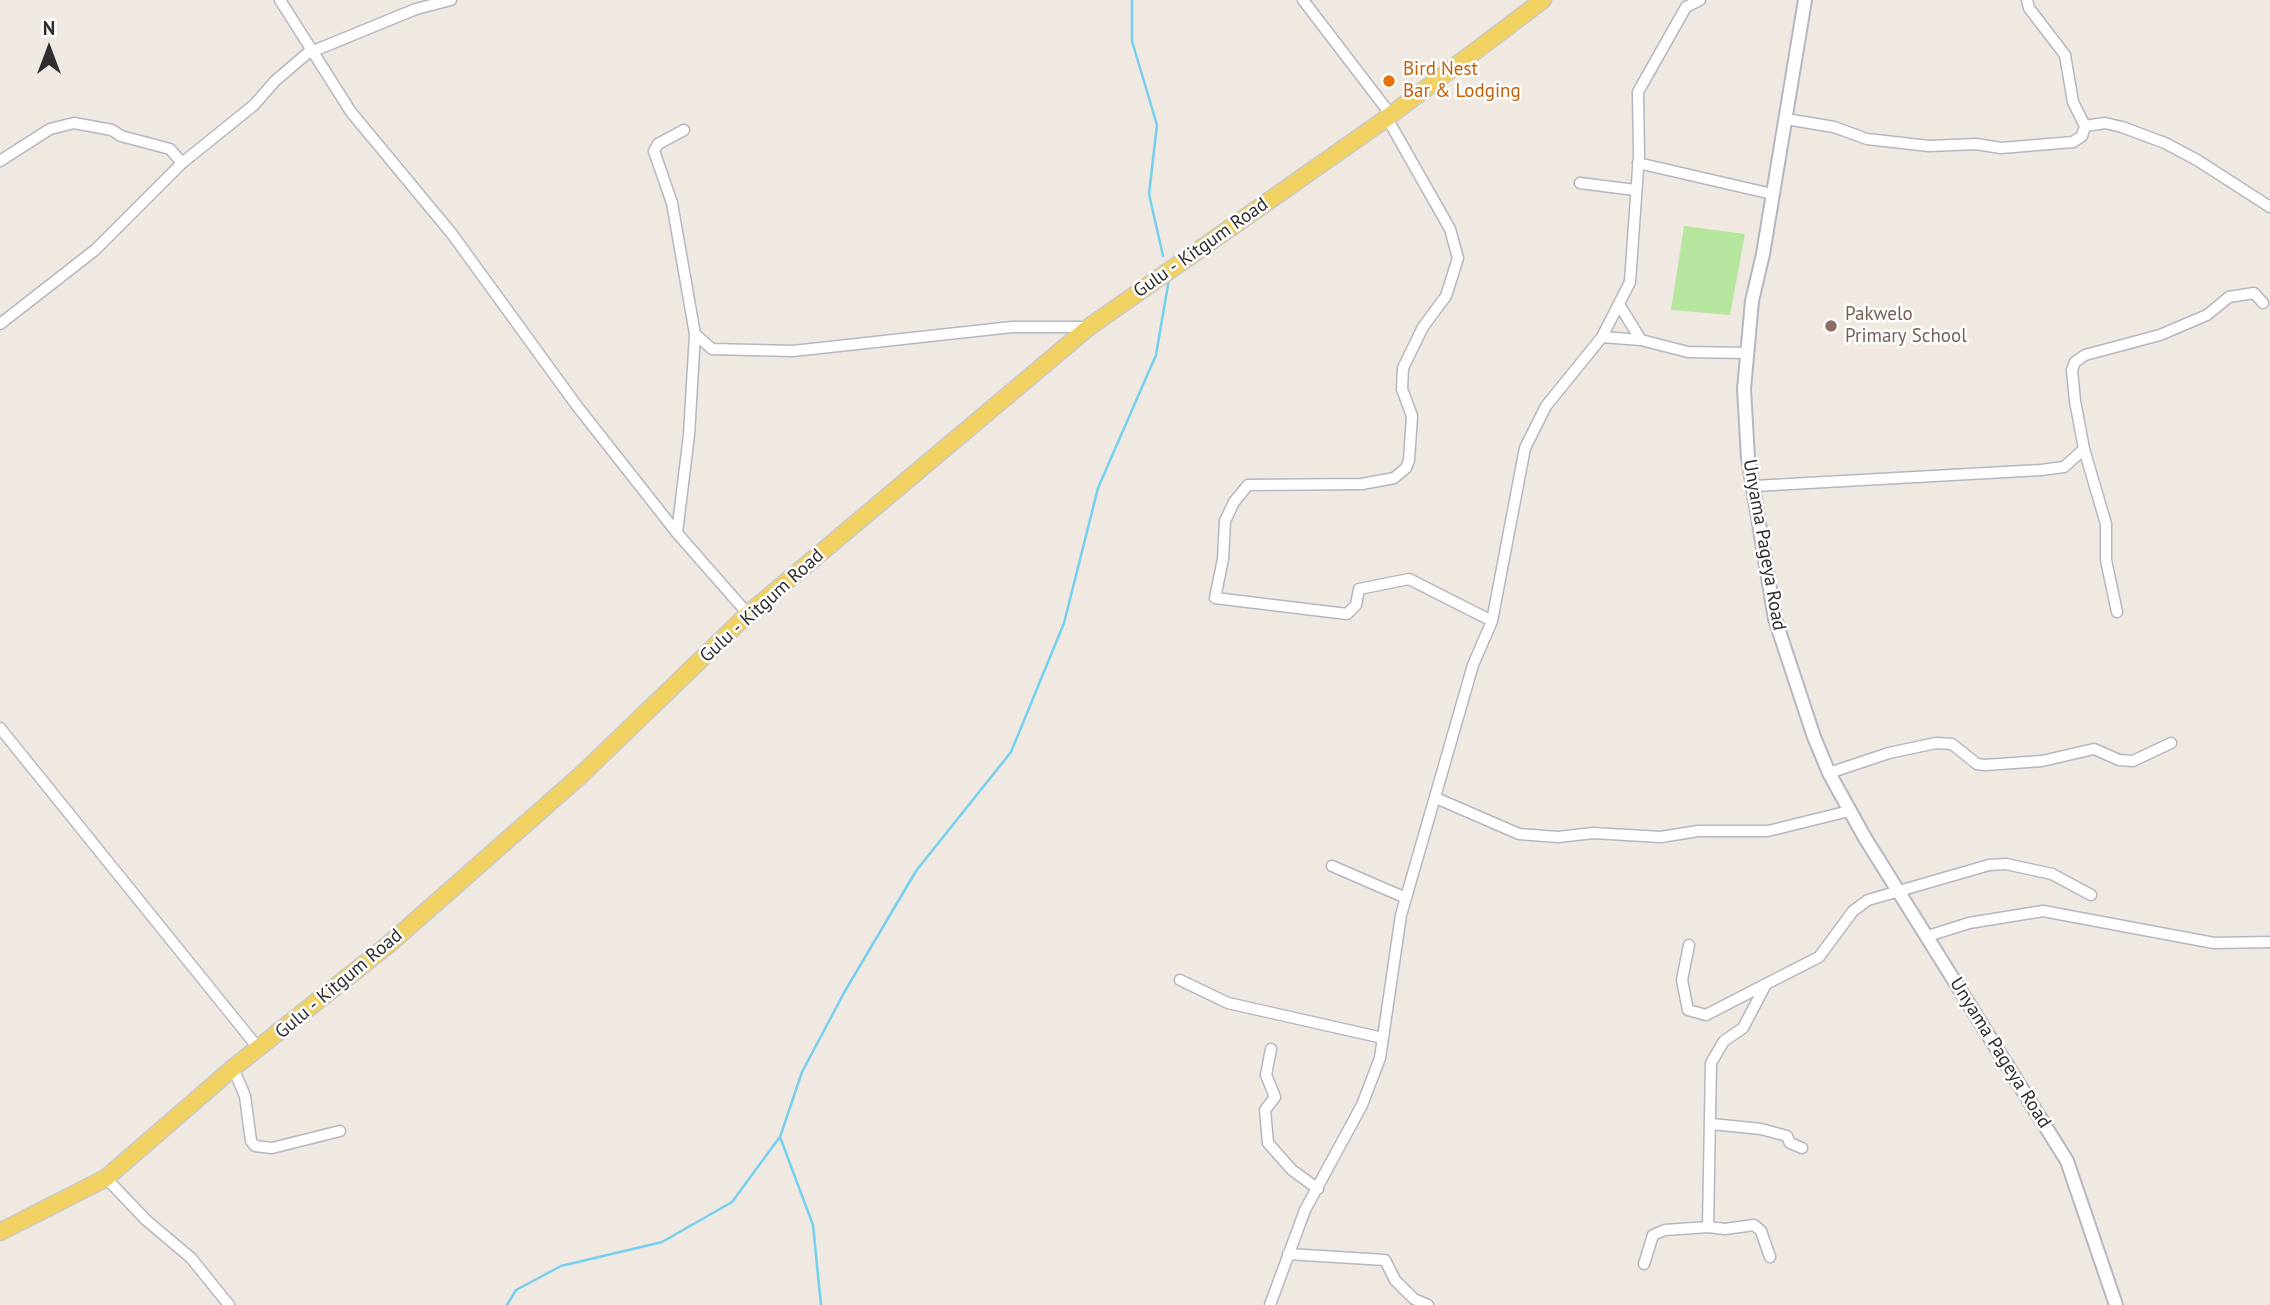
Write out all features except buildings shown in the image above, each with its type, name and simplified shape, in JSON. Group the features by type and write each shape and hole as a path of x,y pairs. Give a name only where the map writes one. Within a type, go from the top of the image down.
{"main road":[{"name":"Gulu - Kitgum Road","path":"0,1232 106,1178 233,1068 388,945 581,775 748,614 1088,327 1389,116 1543,0"}],"street":[{"path":"280,0 351,112 452,234 577,406 677,533 748,614"},
{"path":"0,324 95,250 182,163 254,105 275,80 311,52 415,9 451,0"},
{"path":"1303,0 1389,116 1450,229 1458,258 1446,296 1423,327 1403,368 1402,389 1412,415 1406,468 1394,478 1362,484 1248,485 1234,502 1225,521 1223,559 1215,598 1347,614 1356,606 1359,589 1409,579 1492,621"},
{"path":"1270,1305 1305,1210 1362,1105 1380,1058 1406,898 1473,665 1492,621 1525,448 1546,406 1602,337 1630,282 1638,163 1636,98 1641,84 1686,7 1700,0"},
{"name":"Unyama Pageya Road","path":"1805,0 1752,301 1748,353 1745,425 1759,536 1775,619 1814,737 1849,811 2067,1161 2116,1305"},
{"path":"1786,119 1834,127 1867,139 1929,146 1976,144 2001,148 2063,144 2082,136 2085,126 2073,102 2072,81 2065,55 2029,8 2027,0"},
{"path":"0,161 50,129 74,123 113,130 121,136 170,149 182,163"},
{"path":"2085,126 2105,123 2165,143 2197,160 2270,208"},
{"path":"677,533 688,435 695,334 672,203 654,151 658,144 684,130"},
{"path":"1638,163 1772,194"},
{"path":"1580,183 1635,190"},
{"path":"2117,612 2106,560 2106,524 2084,449 2072,384 2075,362 2085,355 2160,335 2207,316 2230,298 2254,293 2263,303"},
{"path":"1620,306 1641,340"},
{"path":"695,334 712,349 793,351 1012,327 1088,327"},
{"path":"1602,337 1641,340 1688,352 1748,353"},
{"path":"1754,486 2041,470 2064,467 2084,449"},
{"path":"0,728 259,1049"},
{"path":"1829,773 1889,753 1936,743 1952,744 1977,764 1985,765 2042,761 2094,749 2119,760 2133,761 2171,743"},
{"path":"1436,798 1519,834 1558,837 1593,834 1661,837 1698,831 1768,831 1849,811"},
{"path":"1689,945 1682,980 1688,1010 1706,1015 1819,957 1853,911 1868,900 1989,865 2006,864 2052,874 2091,895"},
{"path":"1332,866 1406,898"},
{"path":"1928,936 1969,923 2043,911 2214,943 2270,942"},
{"path":"1180,980 1228,1003 1382,1038"},
{"path":"1708,1227 1712,1124 1711,1063 1724,1041 1743,1028 1766,984"},
{"path":"1271,1049 1266,1075 1275,1097 1265,1110 1268,1143 1292,1170 1318,1189"},
{"path":"233,1068 245,1096 253,1144 268,1149 340,1131"},
{"path":"1712,1124 1761,1129 1787,1136 1790,1143 1802,1148"},
{"path":"106,1178 146,1220 191,1258 229,1305"},
{"path":"1644,1264 1653,1236 1665,1230 1708,1227 1725,1229 1754,1225 1761,1231 1770,1257"},
{"path":"1288,1254 1385,1260 1395,1280 1414,1299 1428,1305"}],"green space":[{"path":"1684,226 1745,234 1730,315 1671,310"}],"waterway":[{"path":"1132,0 1132,41 1157,125 1149,194 1163,256"},
{"path":"821,1305 813,1225 780,1137 802,1072 845,991 916,871 1011,752 1064,623 1098,488 1156,355 1169,279"},
{"path":"507,1305 516,1290 561,1266 662,1242 732,1202 779,1138"}],"place":[{"name":"Bird Nest Bar & Lodging","path":"1389,81"},
{"name":"Pakwelo Primary School","path":"1831,326"}]}
